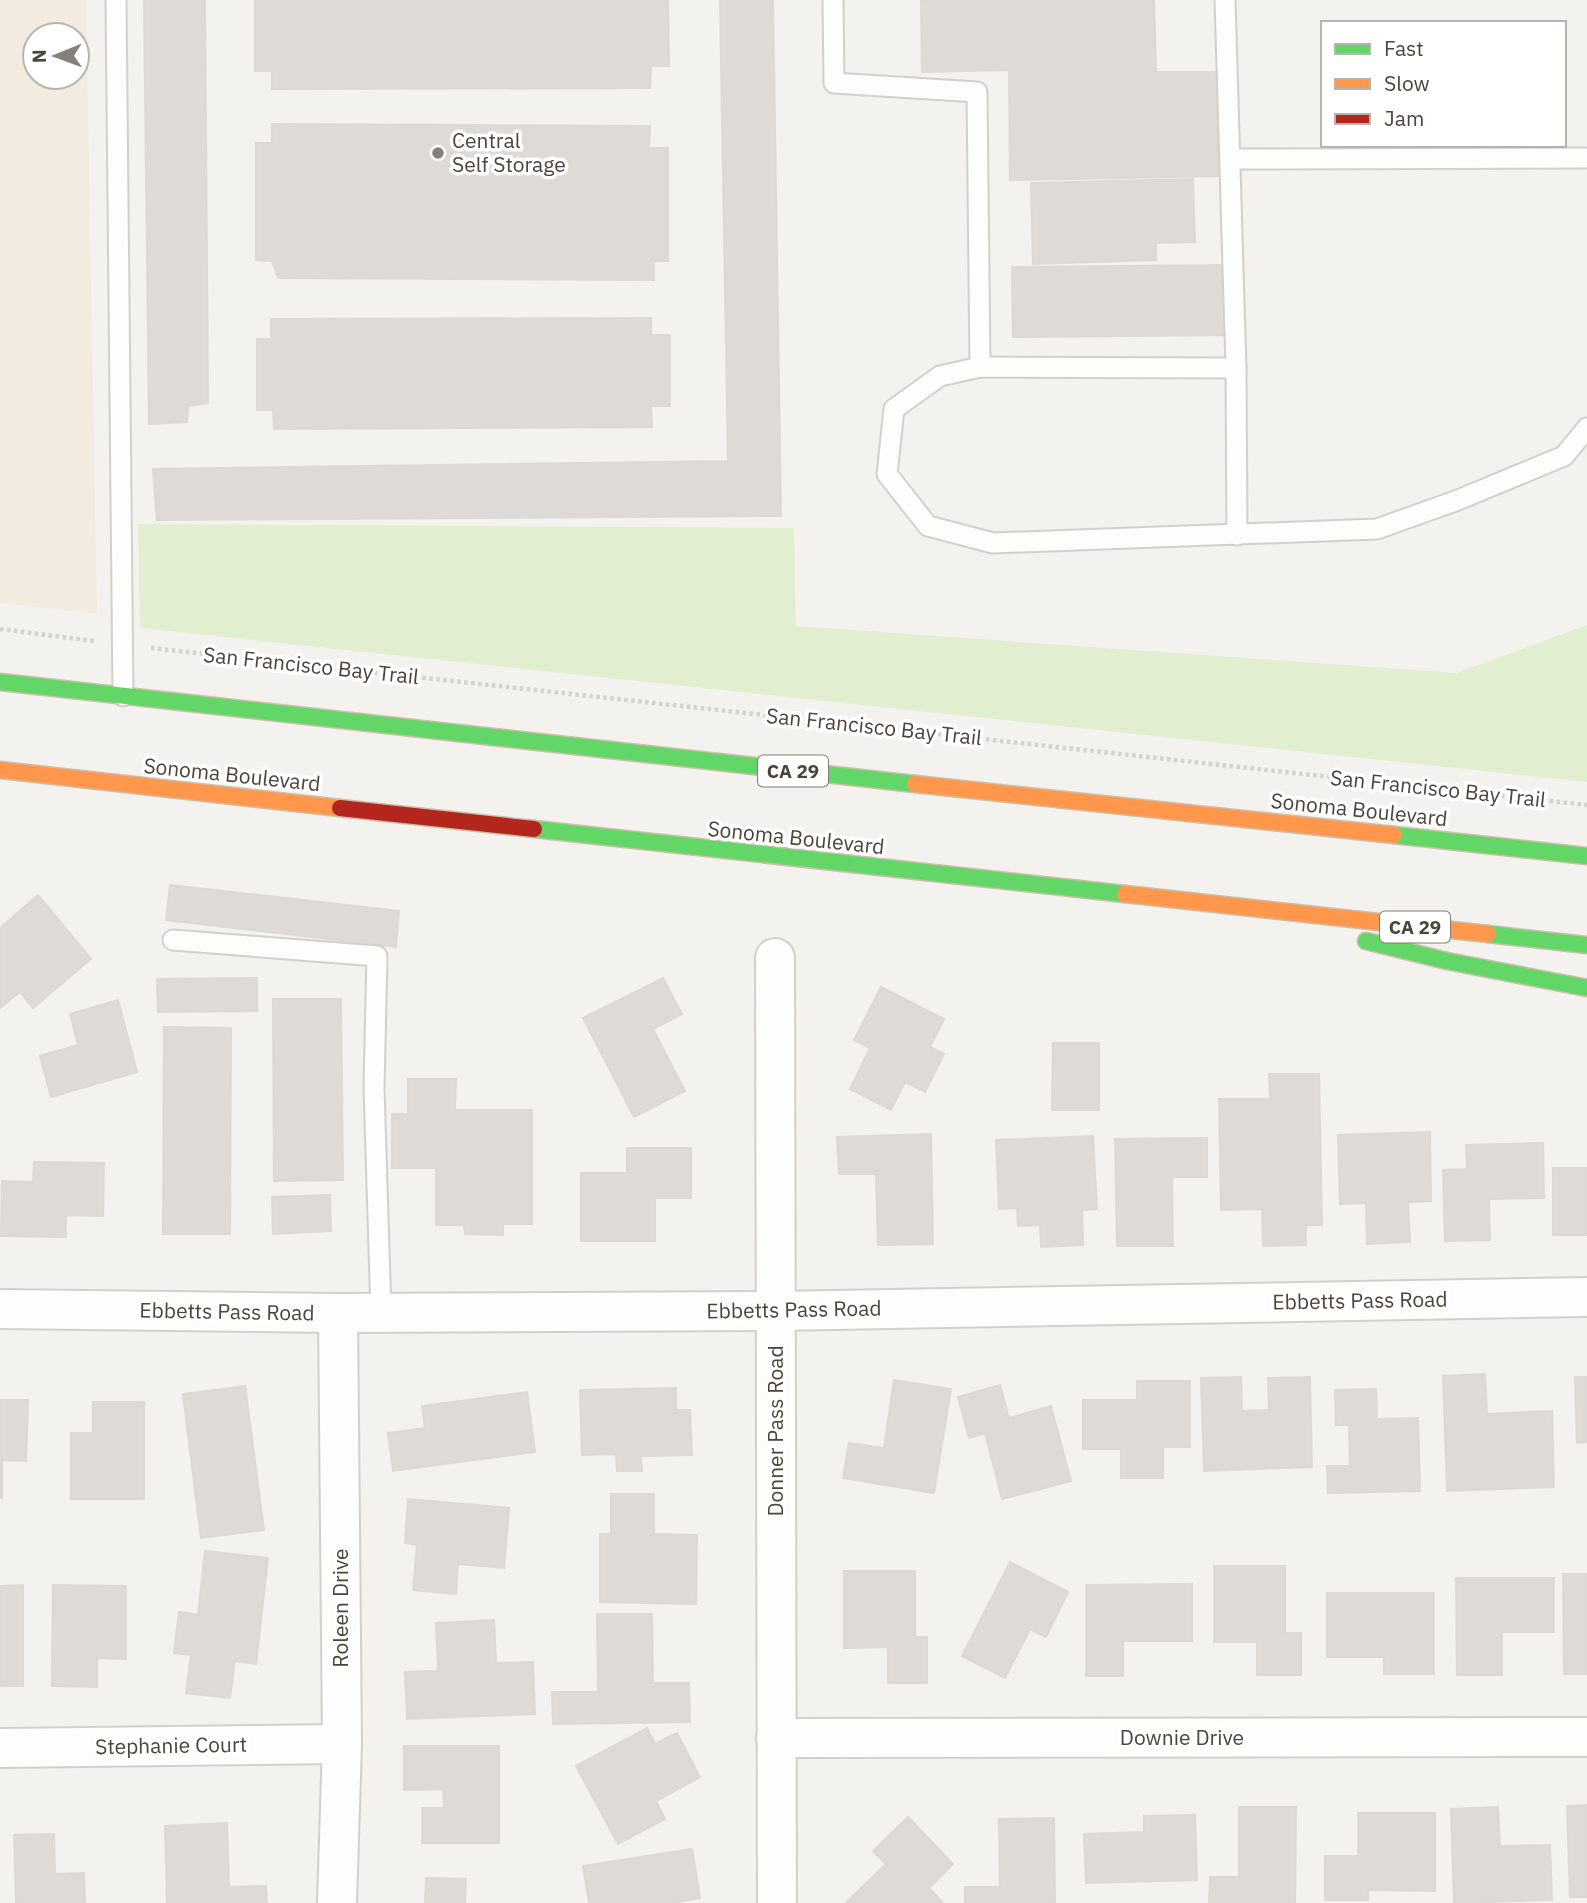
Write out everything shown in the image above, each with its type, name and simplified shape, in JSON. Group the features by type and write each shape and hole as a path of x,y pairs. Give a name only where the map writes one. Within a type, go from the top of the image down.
{"highway":[{"name":"Sonoma Boulevard","path":"0,682 790,771 1587,856"},
{"name":"Sonoma Boulevard","path":"0,770 1587,945"},
{"path":"1242,908 1447,961 1587,988"}],"street":[{"name":"Donner Pass Road","path":"775,958 777,1903"},
{"name":"Ebbetts Pass Road","path":"0,1309 338,1313 776,1311 1587,1297"},
{"name":"Roleen Drive","path":"337,1903 342,1744 338,1313"},
{"name":"Downie Drive","path":"776,1738 1587,1737"},
{"name":"Stephanie Court","path":"0,1748 342,1744"}],"lane":[{"path":"116,0 123,696"},
{"path":"833,0 834,83 977,92 980,367"},
{"path":"1225,0 1236,368 1237,535"},
{"path":"1230,159 1587,158"},
{"path":"1236,368 980,367 940,376 894,409 887,474 928,526 993,543 1377,529 1458,500 1564,456 1587,428"},
{"path":"173,940 377,956 374,1088 381,1313"}],"path":[{"path":"0,629 77,638"},
{"name":"San Francisco Bay Trail","path":"161,649 1587,805"}],"shaded area":[{"path":"0,0 86,0 86,21 21,21 21,91 88,91 97,614 0,603"}],"green space":[{"path":"138,524 794,528 796,626 1457,673 1587,625 1587,782 140,628"}],"building":[{"path":"144,0 205,0 208,403 188,406 187,422 149,424"},
{"path":"255,0 668,0 669,66 651,66 650,88 272,89 272,71 255,71"},
{"path":"720,0 773,0 781,516 157,520 153,469 728,461"},
{"path":"921,0 1154,0 1156,72 1217,72 1218,176 1010,180 1009,70 922,72"},
{"path":"272,124 650,126 649,148 668,148 668,261 654,261 654,280 278,278 272,261 256,260 256,143 272,143"},
{"path":"1193,179 1195,242 1156,243 1156,260 1033,264 1031,183"},
{"path":"1227,265 1229,335 1013,337 1012,267"},
{"path":"651,318 651,335 670,335 670,406 651,406 652,427 274,429 273,410 257,410 257,339 271,339 271,319"},
{"path":"170,885 399,911 396,947 166,920"},
{"path":"38,895 91,959 33,1008 20,992 0,1008 0,928"},
{"path":"257,978 257,1011 158,1012 157,979"},
{"path":"663,978 682,1014 653,1029 685,1091 634,1117 583,1018"},
{"path":"881,987 944,1019 930,1047 944,1054 925,1092 905,1082 891,1110 850,1089 870,1048 854,1040"},
{"path":"273,999 341,999 343,1180 274,1181"},
{"path":"118,1000 137,1072 51,1097 40,1056 78,1045 70,1014"},
{"path":"164,1027 231,1028 230,1234 163,1234"},
{"path":"1053,1043 1099,1043 1099,1110 1052,1110"},
{"path":"1269,1074 1319,1074 1322,1225 1306,1225 1306,1245 1263,1246 1262,1209 1221,1210 1219,1099 1270,1099"},
{"path":"408,1079 456,1079 455,1110 532,1110 532,1224 503,1224 503,1235 465,1234 464,1225 436,1225 436,1168 392,1168 392,1114 408,1114"},
{"path":"1430,1132 1431,1201 1408,1202 1410,1242 1367,1244 1366,1203 1340,1204 1338,1135"},
{"path":"931,1134 933,1244 878,1245 876,1174 839,1174 837,1137"},
{"path":"1093,1136 1097,1209 1082,1210 1083,1245 1041,1247 1040,1225 1018,1226 1017,1208 999,1209 996,1140"},
{"path":"1207,1138 1207,1177 1172,1177 1173,1246 1117,1246 1115,1139"},
{"path":"1543,1143 1544,1198 1489,1199 1490,1240 1445,1241 1443,1170 1467,1169 1466,1145"},
{"path":"627,1148 691,1148 691,1198 655,1198 655,1241 581,1241 581,1173 627,1173"},
{"path":"34,1162 104,1163 103,1216 66,1215 66,1237 1,1236 2,1181 33,1182"},
{"path":"1553,1168 1587,1168 1587,1235 1553,1235"},
{"path":"330,1195 331,1231 273,1234 272,1197"},
{"path":"1485,1374 1487,1414 1552,1411 1554,1487 1447,1491 1443,1376"},
{"path":"1241,1377 1242,1411 1269,1410 1268,1378 1310,1377 1312,1467 1204,1471 1201,1378"},
{"path":"1575,1377 1587,1377 1587,1442 1577,1443"},
{"path":"894,1380 951,1389 934,1493 843,1478 849,1443 884,1448"},
{"path":"1137,1381 1190,1381 1190,1447 1163,1447 1163,1478 1121,1478 1121,1449 1083,1449 1083,1400 1137,1400"},
{"path":"1000,1385 1009,1418 1051,1406 1071,1481 1002,1499 985,1433 969,1438 958,1397"},
{"path":"245,1386 264,1530 201,1538 183,1394"},
{"path":"676,1388 676,1410 690,1410 692,1455 641,1456 642,1471 617,1471 616,1454 582,1455 580,1390"},
{"path":"1376,1389 1377,1419 1418,1418 1420,1491 1328,1493 1327,1466 1350,1466 1349,1425 1336,1425 1335,1390"},
{"path":"527,1392 535,1452 393,1471 388,1433 425,1428 422,1406"},
{"path":"0,1400 28,1400 26,1461 2,1460 2,1498 0,1498"},
{"path":"93,1402 144,1402 144,1499 71,1499 71,1433 93,1433"},
{"path":"611,1494 654,1494 654,1534 697,1535 696,1604 600,1602 600,1534 611,1534"},
{"path":"408,1499 509,1508 504,1568 458,1564 456,1594 413,1590 417,1545 405,1543"},
{"path":"205,1551 268,1558 256,1664 235,1661 230,1698 186,1693 191,1655 174,1653 179,1612 198,1615"},
{"path":"1010,1562 1068,1592 1046,1637 1030,1629 1005,1678 962,1656"},
{"path":"1214,1566 1285,1566 1285,1633 1301,1633 1301,1675 1257,1675 1257,1642 1214,1642"},
{"path":"844,1571 915,1571 915,1637 927,1637 927,1683 888,1683 888,1647 844,1648"},
{"path":"1563,1574 1587,1574 1587,1674 1564,1674"},
{"path":"1456,1578 1554,1578 1554,1632 1502,1632 1502,1675 1457,1675"},
{"path":"1192,1584 1192,1641 1123,1641 1123,1676 1086,1676 1086,1585"},
{"path":"23,1585 23,1686 0,1686 0,1586"},
{"path":"53,1585 126,1586 126,1659 97,1658 97,1687 52,1686"},
{"path":"1327,1593 1434,1593 1434,1674 1384,1674 1384,1657 1327,1657"},
{"path":"597,1614 652,1614 653,1683 689,1683 690,1722 553,1724 552,1692 598,1692"},
{"path":"494,1620 496,1663 533,1662 535,1714 407,1719 405,1672 438,1671 436,1623"},
{"path":"647,1728 655,1744 677,1733 700,1777 656,1801 665,1819 618,1844 576,1766"},
{"path":"404,1746 499,1746 499,1843 422,1843 422,1808 444,1808 443,1789 404,1790"},
{"path":"1587,1805 1587,1897 1570,1897 1567,1806"},
{"path":"1239,1807 1296,1807 1295,1903 1209,1903 1210,1877 1239,1877"},
{"path":"1498,1807 1500,1846 1550,1845 1552,1900 1454,1903 1451,1809"},
{"path":"1358,1813 1435,1813 1435,1891 1368,1890 1368,1900 1325,1900 1325,1856 1358,1856"},
{"path":"1195,1815 1197,1880 1086,1883 1084,1834 1144,1832 1144,1816"},
{"path":"908,1817 953,1864 929,1888 943,1903 846,1903 886,1864 873,1851"},
{"path":"1054,1818 1055,1903 965,1903 965,1887 1000,1887 999,1819"},
{"path":"227,1823 229,1887 266,1886 267,1903 167,1903 165,1826"},
{"path":"54,1834 55,1874 84,1873 85,1903 16,1903 14,1835"},
{"path":"692,1849 700,1898 672,1903 589,1903 583,1866"},
{"path":"426,1878 466,1879 465,1903 425,1903"}],"traffic: fast":[{"path":"0,682 915,784"},
{"path":"534,829 1125,894"},
{"path":"1394,835 1587,856"},
{"path":"1488,934 1587,945"},
{"path":"1366,941 1447,961 1587,988"}],"traffic: slow":[{"path":"0,770 340,808"},
{"path":"915,784 1394,835"},
{"path":"1125,894 1488,934"}],"traffic: jam":[{"path":"340,808 534,829"}],"place":[{"name":"Central Self Storage","path":"438,153"}]}
